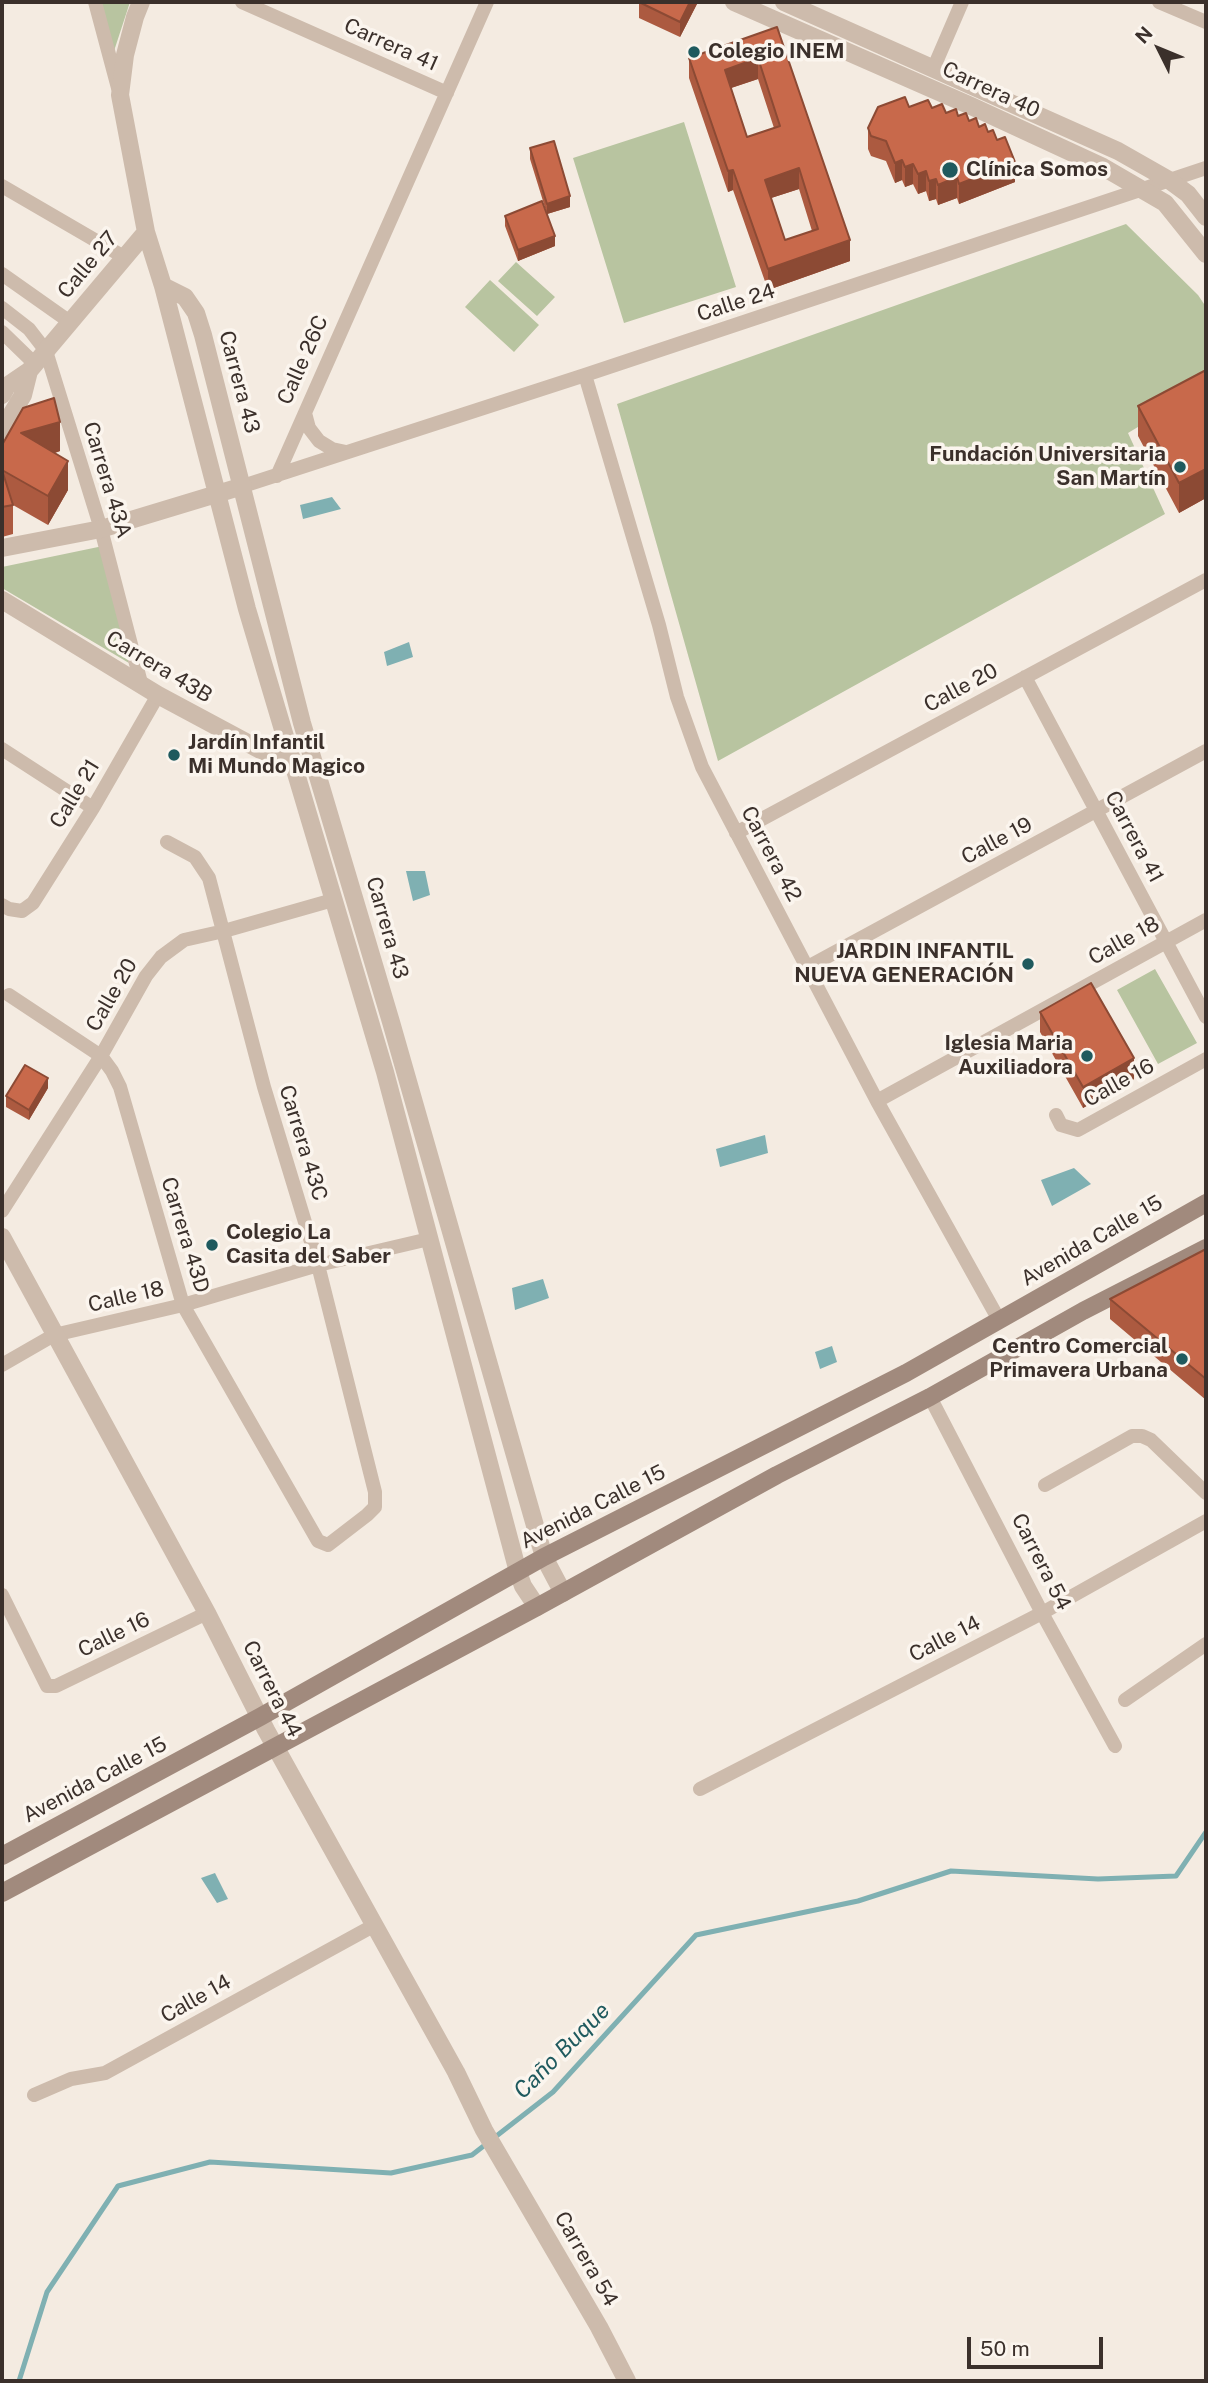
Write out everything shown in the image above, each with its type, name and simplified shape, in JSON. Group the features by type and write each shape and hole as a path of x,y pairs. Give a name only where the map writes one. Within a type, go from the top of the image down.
{"main road":[{"name":"Avenida Calle 15","path":"2,1856 260,1717 544,1557 906,1373 1206,1203"},
{"path":"2,1893 563,1593 776,1475 930,1397 1083,1311 1206,1248"}],"street":[{"name":"Calle 27","path":"2,395 7,386 37,362 146,232 120,95 95,2"},
{"name":"Calle 27","path":"120,95 125,55 141,2"},
{"name":"Carrera 41","path":"242,2 446,93"},
{"name":"Calle 26C","path":"277,476 487,2"},
{"name":"Carrera 40","path":"734,2 1103,167 1165,203 1206,254"},
{"name":"Carrera 40","path":"785,2 1118,151 1188,194 1206,216"},
{"path":"934,68 962,2"},
{"path":"1159,2 1206,22"},
{"name":"Calle 24","path":"277,476 1206,168"},
{"path":"2,186 124,257"},
{"name":"Carrera 43","path":"146,232 163,286 247,609 385,1072 519,1572 523,1586 537,1607"},
{"path":"2,274 70,322"},
{"name":"Carrera 43","path":"163,286 185,297 196,313 243,486 302,723 384,998 544,1557 563,1593"},
{"name":"Carrera 43A","path":"2,308 29,329 37,362 101,529 141,683"},
{"name":"Carrera 43A","path":"2,332 37,362"},
{"name":"Calle 27","path":"2,430 23,395 37,362"},
{"name":"Carrera 42","path":"585,375 681,709 702,767 877,1101 999,1320"},
{"path":"305,413 309,428 318,441 332,450 347,453"},
{"path":"2,548 101,529 277,476"},
{"name":"Calle 20","path":"736,833 1206,580"},
{"name":"Carrera 43B","path":"2,600 158,695 296,769"},
{"name":"Carrera 41","path":"1025,677 1206,1017"},
{"name":"Calle 21","path":"2,905 22,911 33,903 93,808 158,695"},
{"path":"2,749 93,808"},
{"name":"Calle 19","path":"808,967 1206,751"},
{"name":"Carrera 43C","path":"167,842 195,857 209,878 264,1087 318,1265 375,1492 375,1507 328,1545"},
{"name":"Calle 20","path":"2,1211 101,1056 146,976 161,957 184,940 333,900"},
{"name":"Calle 18","path":"877,1101 1206,920"},
{"name":"Carrera 43D","path":"9,995 101,1056 112,1071 120,1087 183,1305 318,1541 328,1545"},
{"name":"Calle 16","path":"1056,1115 1061,1125 1077,1130 1206,1059"},
{"name":"Carrera 44","path":"2,1237 207,1613 373,1926 503,2160"},
{"name":"Calle 18","path":"2,1365 54,1335 183,1305 318,1265 429,1239"},
{"name":"Carrera 54","path":"930,1397 1042,1613 1115,1746"},
{"path":"1045,1485 1132,1436 1142,1436 1151,1440 1206,1493"},
{"name":"Calle 14","path":"700,1789 1042,1613 1206,1521"},
{"name":"Calle 16","path":"2,1595 47,1686 56,1686 207,1613"},
{"path":"1125,1700 1206,1644"},
{"name":"Calle 14","path":"34,2095 71,2079 105,2073 373,1926"},
{"name":"Carrera 54","path":"503,2160 627,2381"}],"green space":[{"path":"100,2 130,2 114,51"},
{"path":"684,122 736,287 624,323 573,158"},
{"path":"1126,224 1198,295 1206,307 1206,386 1128,433 1165,514 718,761 617,404"},
{"path":"516,262 555,297 537,316 498,281"},
{"path":"490,280 539,325 514,352 465,307"},
{"path":"103,546 129,663 2,588 2,567"},
{"path":"1155,969 1197,1043 1158,1064 1117,990"}],"water":[{"path":"332,497 341,509 303,519 300,505"},
{"path":"409,642 413,657 387,666 384,652"},
{"path":"406,871 425,871 430,895 413,901"},
{"path":"765,1135 768,1153 720,1167 716,1149"},
{"path":"1074,1168 1091,1184 1052,1206 1041,1180"},
{"path":"543,1279 549,1298 515,1310 512,1288"},
{"path":"832,1346 837,1362 820,1369 815,1352"},
{"path":"215,1873 228,1899 217,1903 201,1878"}],"building":[{"path":"639,2 690,2 680,22"},
{"path":"777,27 850,240 768,269 733,170 728,171 689,58","holes":["758,58 780,126 747,137 725,70","799,168 818,229 785,240 765,180"]},
{"name":"Clínica Somos","path":"905,97 909,107 928,100 932,108 942,104 946,113 956,109 958,116 966,113 969,121 976,118 979,127 985,124 988,132 993,130 997,140 1005,137 1015,162 959,184 957,177 938,185 936,179 929,181 926,171 918,174 913,164 905,167 902,160 895,163 886,141 871,136 868,128 878,107"},
{"path":"554,141 570,196 547,204 530,148"},
{"path":"542,201 555,236 518,250 505,216"},
{"name":"Fundación Universitaria San Martín","path":"1206,370 1206,469 1179,483 1138,406"},
{"path":"54,398 60,422 21,433 68,461 48,496 2,470 2,445 23,408"},
{"path":"2,470 13,505 2,507"},
{"name":"Iglesia Maria Auxiliadora","path":"1091,983 1134,1058 1083,1087 1040,1012"},
{"path":"25,1065 48,1078 29,1110 6,1096"},
{"name":"Centro Comercial Primavera Urbana","path":"1206,1249 1206,1379 1110,1299"}],"waterway":[{"name":"Caño Buque","path":"19,2381 47,2292 118,2186 210,2162 391,2173 472,2155 553,2092 696,1935 858,1901 951,1871 1098,1879 1176,1876 1206,1832"}],"place":[{"name":"Colegio INEM","path":"694,52"},
{"name":"Clínica Somos","path":"950,170"},
{"name":"Fundación Universitaria San Martín","path":"1180,467"},
{"name":"Jardín Infantil Mi Mundo Magico","path":"174,755"},
{"name":"JARDIN INFANTIL NUEVA GENERACIÓN","path":"1028,964"},
{"name":"Iglesia Maria Auxiliadora","path":"1087,1056"},
{"name":"Colegio La Casita del Saber","path":"212,1245"},
{"name":"Centro Comercial Primavera Urbana","path":"1182,1359"}]}
